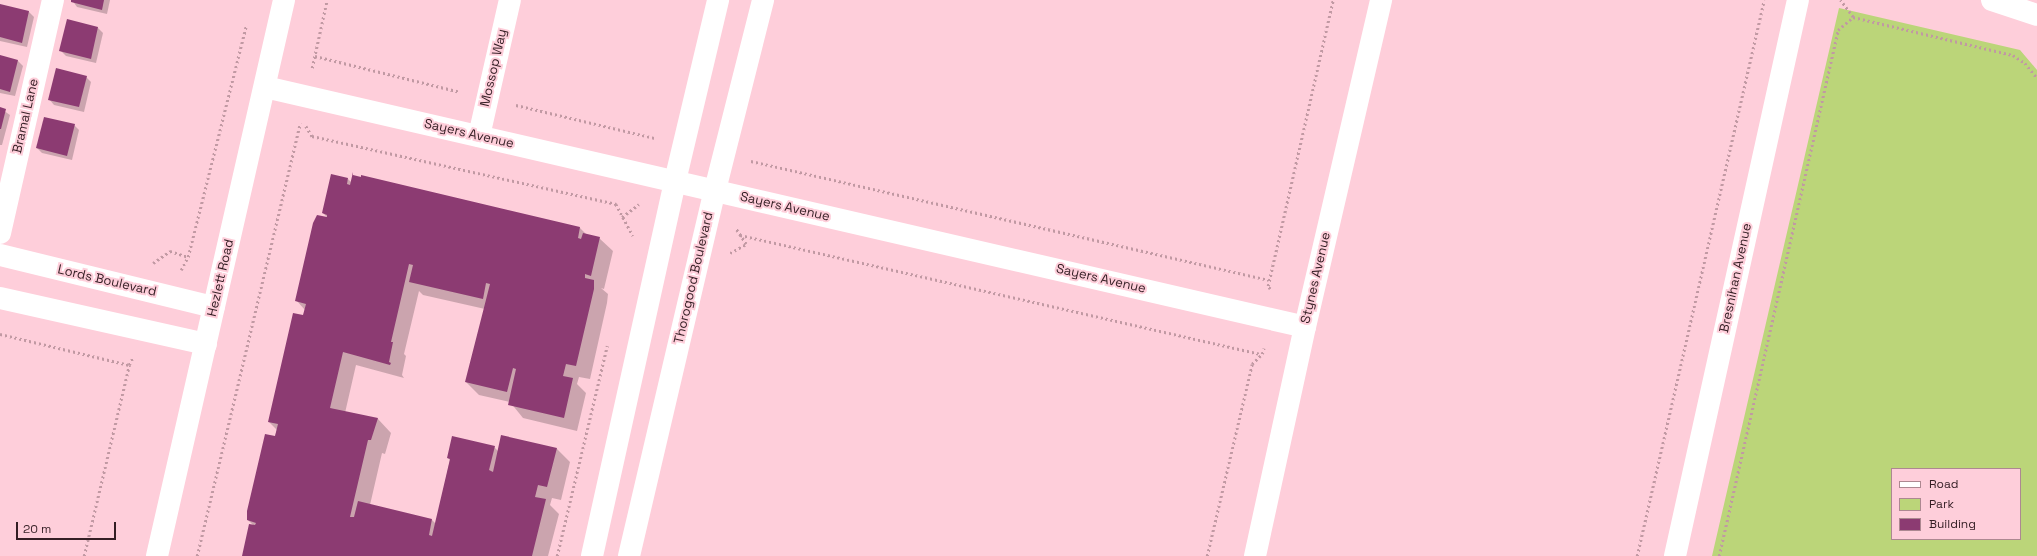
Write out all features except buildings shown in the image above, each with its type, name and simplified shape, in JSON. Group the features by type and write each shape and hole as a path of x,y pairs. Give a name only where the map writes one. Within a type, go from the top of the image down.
{"street":[{"name":"Bramal Lane","path":"0,233 53,0"},
{"name":"Hezlett Road","path":"156,556 284,0"},
{"name":"Mossop Way","path":"479,136 510,0"},
{"path":"592,556 675,181 718,0"},
{"name":"Thorogood Boulevard","path":"629,556 715,190 763,0"},
{"name":"Stynes Avenue","path":"1255,556 1305,327 1382,0"},
{"name":"Bresnihan Avenue","path":"1675,556 1798,0"},
{"path":"1992,0 2037,15"},
{"name":"Sayers Avenue","path":"265,87 304,107 479,136 1305,327"},
{"name":"Lords Boulevard","path":"0,255 214,307"},
{"path":"0,298 206,344"}],"path":[{"path":"197,556 304,107 327,0"},
{"path":"1207,556 1252,364 1262,354 1271,318 1275,298 1268,286 1269,280 1333,0"},
{"path":"1637,556 1764,0"},
{"path":"1840,0 1853,17 2013,55 2025,63 2037,78"},
{"path":"1719,556 1838,30 1853,17"},
{"path":"188,257 247,22"},
{"path":"315,56 684,145"},
{"path":"304,107 312,136 616,204 633,236 631,244"},
{"path":"724,155 1269,280"},
{"path":"740,235 1262,354"},
{"path":"557,556 607,343"},
{"path":"84,556 129,365"}],"green space":[{"path":"1839,8 2020,50 2037,70 2037,556 1712,556"}]}
